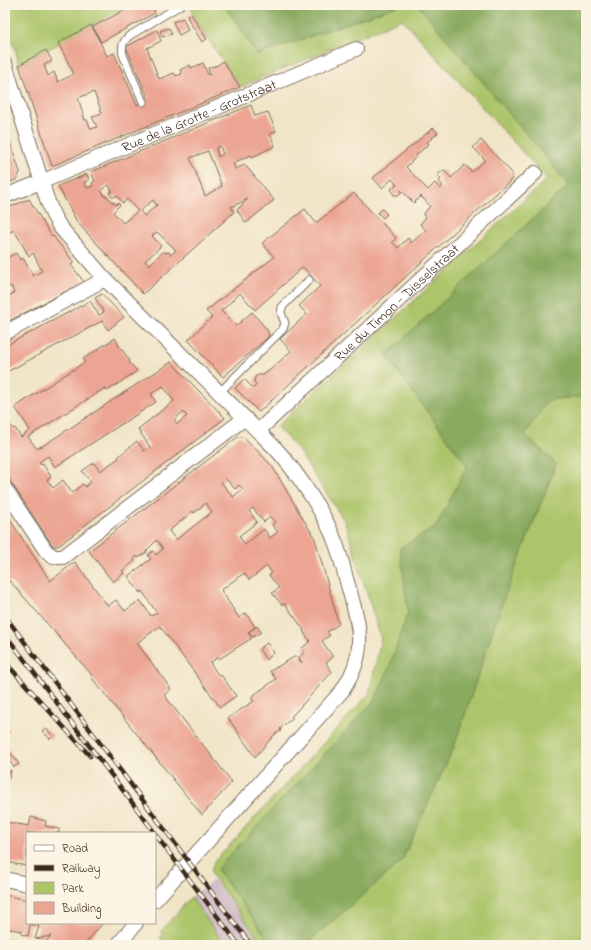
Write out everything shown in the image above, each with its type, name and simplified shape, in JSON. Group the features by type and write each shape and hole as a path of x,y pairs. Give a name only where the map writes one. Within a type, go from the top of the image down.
{"street":[{"name":"Rue de la Grotte - Grotstraat","path":"5,196 41,182 155,131 356,49"},
{"path":"5,64 41,182 53,215 60,227 105,279 276,449 293,470 324,519 336,545 357,620 359,642 356,663 348,683 336,700 259,783 156,899"},
{"name":"Rue du Timon - Disselstraat","path":"258,431 535,173"},
{"path":"5,333 105,279"},
{"path":"5,489 46,551 54,557 63,557 245,418"},
{"path":"5,879 26,884"},
{"path":"118,945 135,924"}],"lane":[{"path":"143,102 123,55 123,42 130,36 182,5"},
{"path":"219,393 283,329 285,323 281,313 282,306 309,280"}],"shaded area":[{"path":"214,880 263,945 225,945 191,897"}],"green space":[{"path":"5,5 130,5 19,65 15,48 5,31"},
{"path":"189,5 586,5 586,935 569,945 263,945 212,875 211,870 214,862 369,694 381,639 345,522 296,447 276,427 547,179 402,19 240,87 192,14 194,13"},
{"path":"224,5 400,5 257,55"},
{"path":"418,5 586,5 586,396 548,400 525,434 556,464 501,606 454,747 401,862 305,945 272,945 217,869 375,700 389,668 408,612 400,548 436,527 467,466 386,355 569,185"},
{"path":"191,897 225,945 166,945 160,937 163,935 160,932"}],"building":[{"path":"134,5 164,5 154,10 155,13 101,42 93,27"},
{"path":"191,14 207,39 202,42 187,17"},
{"path":"183,18 188,30 179,35 173,22"},
{"path":"91,25 107,56 114,53 137,105 149,100 126,47 157,30 161,41 147,48 159,79 174,73 176,76 182,74 180,70 190,65 191,68 203,63 208,75 210,75 208,68 218,65 223,61 240,87 52,166 19,65 46,50 52,61 44,65 48,76 54,72 58,82 74,74 58,43","holes":["94,92 102,113 92,117 97,127 91,129 87,120 85,120 78,98"]},
{"path":"169,28 172,34 162,37 160,31"},
{"path":"251,105 255,116 268,112 276,131 270,134 275,146 252,157 251,155 233,163 235,169 245,165 274,200 246,223 237,210 248,199 231,207 234,212 143,294 77,222 58,186 87,174 89,180 84,182 87,188 93,186 92,183 95,181 91,172","holes":["220,146 223,154 218,157 216,148","208,151 222,186 205,196 190,158","109,185 112,191 109,193 113,198 116,195 123,203 127,199 138,211 123,223 113,212 120,205 118,203 116,205 107,196 105,197 101,190","153,200 157,205 144,216 140,211","157,232 176,250 171,255 169,252 165,253 164,251 149,265 145,261 161,246 152,236"]},
{"path":"5,127 20,172 17,179 5,185"},
{"path":"433,128 438,133 427,142 429,144 416,155 417,156 406,167 428,190 435,183 440,189 443,186 439,181 441,179 437,175 444,170 451,178 465,165 472,172 485,160 473,147 481,140 512,173 512,179 259,412 235,388 244,379 253,388 257,385 254,382 255,377 258,375 263,375 270,370 291,351 280,339 307,314 299,306 320,286 303,267 255,310 240,293 221,311 236,326 252,312 268,331 269,335 223,377 188,340 212,317 206,311 274,257 262,243 305,209 316,223 354,193 396,238 392,242 398,248 408,238 411,243 426,230 420,224 426,217 423,215 430,206 421,196 414,203 401,190 401,193 394,195 391,189 397,185 392,179 382,188 373,178"},
{"path":"29,199 52,237 53,236 74,262 71,265 84,282 5,323 5,298 14,293 11,286 6,288 7,291 5,292 5,259 16,253 20,260 23,258 33,276 42,271 33,253 29,256 14,230 5,235 5,209"},
{"path":"382,209 387,214 383,218 378,213"},
{"path":"102,294 124,317 108,330 102,321 5,373 5,346 90,301 99,315 104,312 95,298"},
{"path":"115,338 120,348 130,361 129,362 137,371 107,391 105,388 28,437 37,449 171,362 225,418 58,546 53,546 5,473 5,417 13,429 15,428 21,437 30,430 15,407 85,362 83,359","holes":["163,386 174,401 138,429 150,447 144,451 137,441 118,457 119,458 100,471 94,463 82,471 91,482 85,487 83,484 72,493 63,480 53,488 47,480 51,477 43,464 41,465 39,462 48,456 55,467 156,402 151,394","183,412 187,416 177,424 174,420"]},
{"path":"5,388 9,395 5,398"},
{"path":"239,436 246,439 272,466 315,539 339,624 327,632 330,635 322,641 333,657 326,663 332,672 291,717 293,719 280,729 281,731 275,734 255,757 228,718 254,701 251,697 276,679 270,671 296,656 302,663 299,658 305,651 302,648 310,641 285,604 282,605 272,593 279,588 269,575 272,573 267,566 249,580 244,573 221,590 239,618 246,613 255,627 248,632 252,638 210,663 219,676 221,675 236,696 220,707 160,626 137,643 171,689 164,695 232,782 202,815 91,677 92,675 10,581 8,583 5,578 5,512 50,581 75,562 108,606 116,600 125,611 140,600 151,616 157,613 142,591 140,593 128,576 151,559 148,555 153,551 156,555 163,549 157,540 146,551 147,552 138,558 137,556 134,559 135,561 122,571 124,573 113,582 89,551","holes":["225,478 235,489 239,485 243,489 233,497 221,482","206,503 212,512 176,540 169,531 193,511 194,513","253,508 264,522 270,517 275,522 272,525 278,532 270,538 264,529 245,545 239,536 257,522 249,511"]},
{"path":"257,626 261,632 253,637 249,632"},
{"path":"267,643 274,653 266,660 259,649"},
{"path":"5,726 9,732 5,735"},
{"path":"46,728 53,736 50,739 42,731"},
{"path":"5,745 19,764 14,767 5,756"},
{"path":"11,770 9,779 5,775"},
{"path":"31,817 46,821 45,826 59,829 59,832 26,832 26,866 5,862 5,822 29,826"},
{"path":"5,895 26,900 26,924 102,924 84,945 43,945 51,936 35,939 39,926 30,925 28,936 21,934 22,931 17,930 7,929 5,933"},
{"path":"5,938 20,941 19,944 5,945"}],"railway":[{"path":"5,616 251,945"},
{"path":"5,634 154,832"},
{"path":"5,662 90,756"},
{"path":"156,835 239,945"}]}
